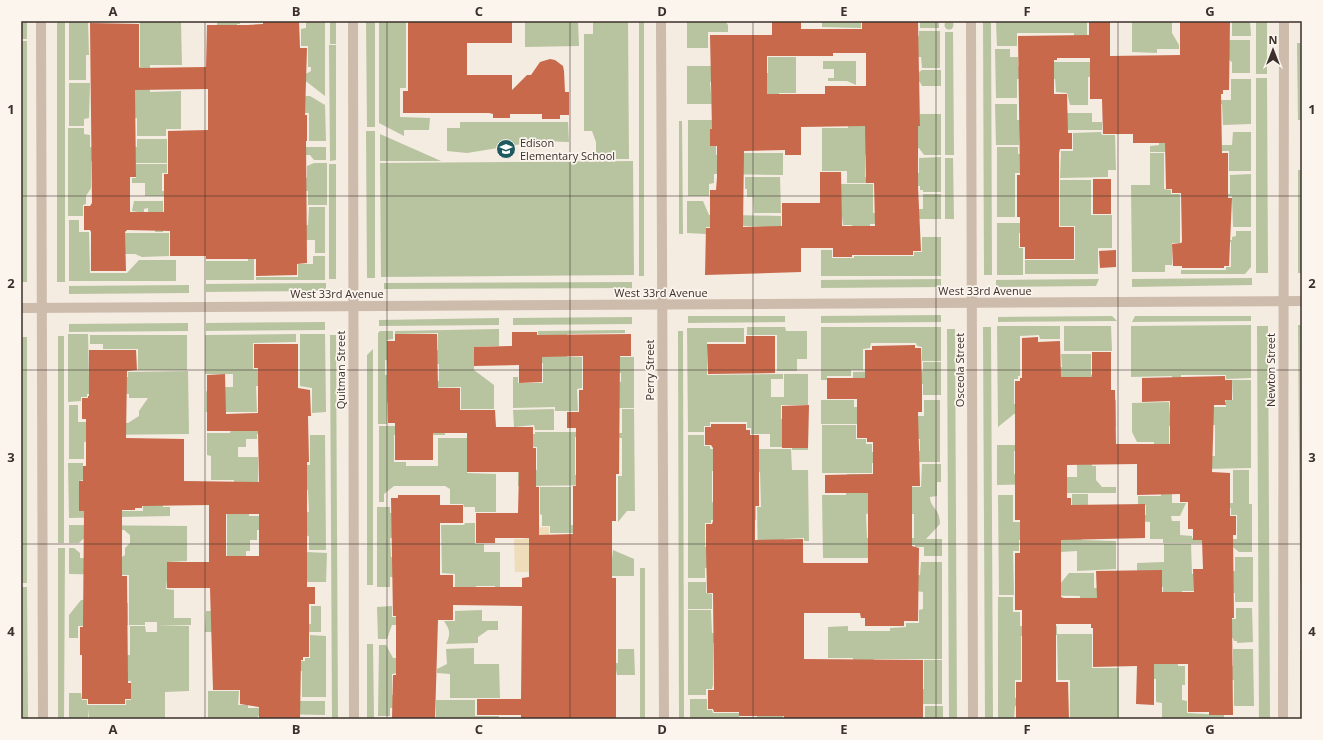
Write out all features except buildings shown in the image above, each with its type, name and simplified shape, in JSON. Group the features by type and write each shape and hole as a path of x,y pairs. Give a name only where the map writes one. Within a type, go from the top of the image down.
{"street":[{"path":"41,21 43,719"},
{"name":"Quitman Street","path":"353,21 354,719"},
{"name":"Perry Street","path":"661,21 664,719"},
{"name":"Osceola Street","path":"971,21 973,719"},
{"name":"Newton Street","path":"1283,719 1284,21"},
{"name":"West 33rd Avenue","path":"21,308 1302,301"}],"green space":[{"path":"949,20 954,25 949,30 944,25"},
{"path":"21,21 27,21 27,39 21,39"},
{"path":"57,21 65,21 65,282 57,282"},
{"path":"69,21 88,21 89,55 86,55 86,80 69,80"},
{"path":"134,21 181,21 182,65 150,65 150,77 128,67 140,67 140,22"},
{"path":"217,21 240,21 240,24 237,24 237,38 217,38"},
{"path":"306,21 325,21 325,96 303,79 302,76 311,71 311,67 308,67 308,46 301,46 301,29 306,28"},
{"path":"330,21 336,21 336,44 330,44"},
{"path":"366,21 375,21 375,127 367,127"},
{"path":"379,21 406,21 406,88 400,88 400,117 430,118 429,130 404,130 404,136 379,123"},
{"path":"525,21 578,21 579,46 525,47"},
{"path":"593,21 628,21 629,159 596,159 596,142 592,131 584,131 584,34 593,34"},
{"path":"639,21 644,21 644,276 639,276"},
{"path":"687,21 725,21 728,25 728,32 708,32 708,48 687,48"},
{"path":"822,21 861,21 861,28 822,27"},
{"path":"920,21 939,21 939,28 920,28"},
{"path":"983,21 991,21 992,275 984,275"},
{"path":"996,21 1087,21 1087,54 1074,54 1074,33 1017,33 1017,46 997,46"},
{"path":"1172,21 1172,33 1179,45 1179,49 1157,49 1157,53 1132,52 1132,22"},
{"path":"1232,21 1250,21 1251,36 1232,36"},
{"path":"1256,21 1267,21 1267,74 1256,74"},
{"path":"919,31 940,31 940,68 922,68 921,57 882,57 915,36 919,36"},
{"path":"945,32 953,32 954,155 945,155"},
{"path":"1227,40 1250,40 1250,73 1232,73 1232,62 1227,59"},
{"path":"21,41 27,41 27,282 21,282"},
{"path":"1297,43 1302,43 1302,120 1298,120"},
{"path":"329,45 336,45 336,160 330,161"},
{"path":"995,49 1010,49 1010,57 1018,57 1018,66 1035,66 1036,62 1114,62 1114,76 1088,77 1088,105 1070,105 1067,93 1056,92 1055,79 1017,79 1017,98 996,98"},
{"path":"768,57 796,57 796,93 779,93 779,95 739,94 741,73 768,73"},
{"path":"823,61 856,61 856,85 847,81 828,81 828,78 834,78 834,69 823,69"},
{"path":"687,66 737,66 739,82 710,82 712,104 687,104"},
{"path":"922,70 941,70 941,86 922,86 920,82 908,82 907,75 919,75 919,72"},
{"path":"1256,78 1267,78 1268,273 1256,273"},
{"path":"132,79 150,79 150,92 181,91 181,129 166,129 166,136 137,136 137,118 91,118"},
{"path":"1231,79 1251,79 1251,124 1223,125 1222,104 1185,104 1185,100 1231,100"},
{"path":"69,83 90,83 89,118 84,119 84,126 69,126"},
{"path":"302,96 310,96 325,105 326,141 309,141 309,113 260,113"},
{"path":"848,104 865,121 865,130 874,130 865,156 865,177 870,177 870,183 847,183 847,171 822,171 822,128 848,128"},
{"path":"995,104 1017,104 1017,120 1066,120 1067,113 1092,113 1092,122 1102,122 1102,130 1063,130 1020,127 1019,145 996,145"},
{"path":"1159,106 1171,152 1150,152 1150,146 1159,145"},
{"path":"920,114 941,114 941,155 924,155 919,148 912,148 912,126 920,126"},
{"path":"688,120 737,120 720,128 710,129 710,146 716,146 716,155 741,155 741,153 783,153 783,175 714,174 714,183 709,184 709,196 688,196"},
{"path":"679,121 682,121 683,234 679,234"},
{"path":"460,122 568,122 569,142 541,141 467,153 447,151 447,128 460,128"},
{"path":"68,128 84,128 84,134 90,135 90,147 129,147 129,161 91,161 91,188 86,196 86,204 83,205 83,216 68,216"},
{"path":"366,131 375,131 375,278 367,278"},
{"path":"1101,132 1102,135 1115,135 1116,170 1108,170 1108,177 1060,178 1061,151 1073,151 1073,133"},
{"path":"1233,132 1251,132 1251,171 1229,171 1229,151 1222,151 1222,145 1232,145"},
{"path":"380,134 441,161 380,161"},
{"path":"137,139 167,139 167,163 135,163 130,147 137,147"},
{"path":"289,147 326,147 326,160 314,160 310,155 302,155"},
{"path":"997,147 1018,147 1018,154 1058,154 1058,173 1015,173 1015,217 997,217"},
{"path":"1150,153 1164,153 1164,189 1171,190 1171,194 1180,194 1180,243 1172,243 1172,265 1165,265 1165,272 1132,272 1131,185 1150,185"},
{"path":"941,157 941,192 923,192 923,190 920,190 920,186 915,186 915,173 919,173 919,158"},
{"path":"945,158 953,158 954,219 945,219"},
{"path":"633,161 634,275 381,277 380,163"},
{"path":"314,163 327,163 327,205 308,205 308,191 300,191 302,178 307,178 307,166"},
{"path":"136,164 167,164 167,173 162,173 162,191 186,191 186,196 145,196 145,183 132,183 132,178 136,178"},
{"path":"329,164 336,164 336,279 329,279"},
{"path":"1298,170 1302,170 1302,273 1298,273"},
{"path":"1251,174 1251,227 1233,227 1232,196 1182,196 1182,194 1230,194 1230,175"},
{"path":"745,177 780,177 781,213 754,213 753,197 747,197 747,189 745,189"},
{"path":"1060,180 1091,180 1091,215 1112,215 1112,248 1098,248 1098,274 1025,274 1025,260 1075,260 1075,226 1060,226"},
{"path":"841,184 873,184 873,213 899,213 899,224 870,224 870,228 852,254 852,225 843,225 842,217 822,217"},
{"path":"923,194 941,194 941,219 912,219 916,209 923,209"},
{"path":"134,201 163,201 163,232 155,232 155,214 148,212 148,208 144,209 144,213 132,211"},
{"path":"687,201 703,201 709,215 712,215 712,227 706,227 706,234 687,233"},
{"path":"309,207 325,207 325,253 315,253 315,240 299,240 300,225 308,225"},
{"path":"735,215 781,216 781,228 728,225"},
{"path":"69,220 79,220 79,232 89,232 90,273 127,273 139,260 176,260 176,281 69,281"},
{"path":"997,223 1023,223 1023,233 1019,233 1019,248 1023,248 1023,275 997,275"},
{"path":"1236,231 1251,231 1251,267 1245,274 1181,274 1181,270 1226,270 1226,267 1231,267 1231,242 1225,240 1232,240 1232,237 1236,236"},
{"path":"124,233 169,233 169,256 142,257 135,254 125,254"},
{"path":"248,234 254,234 254,280 206,280 206,261 248,261"},
{"path":"922,237 941,237 941,276 821,276 821,250 832,250 832,258 854,258 854,256 914,256 914,252 922,252"},
{"path":"313,256 325,256 325,280 256,280 256,277 298,277 298,264 313,264"},
{"path":"1252,278 1252,285 1132,287 1132,279"},
{"path":"941,279 941,287 821,288 821,280"},
{"path":"1099,279 1096,286 996,287 996,280"},
{"path":"632,282 632,288 384,289 384,283"},
{"path":"326,283 326,291 206,292 206,284"},
{"path":"189,285 189,293 69,294 69,286"},
{"path":"941,315 941,322 821,323 821,316"},
{"path":"688,316 785,316 785,322 688,323"},
{"path":"1112,316 1117,321 998,322 998,317"},
{"path":"1135,316 1251,316 1251,321 1132,322"},
{"path":"632,317 632,324 513,325 513,318"},
{"path":"499,318 499,325 379,326 379,320"},
{"path":"325,322 325,330 206,331 206,323"},
{"path":"188,323 188,331 69,332 69,324"},
{"path":"1251,325 1251,378 1226,379 1226,375 1181,375 1181,385 1172,385 1172,376 1131,377 1131,326"},
{"path":"1298,325 1302,325 1302,582 1300,582"},
{"path":"997,326 1060,326 1060,339 1040,339 1039,335 1020,336 1020,376 1018,376 1018,379 1014,379 1014,404 1019,404 1019,414 1014,414 998,427"},
{"path":"1064,326 1111,326 1112,351 1064,351"},
{"path":"1257,326 1268,326 1270,719 1259,719"},
{"path":"747,327 785,327 786,331 807,331 807,359 797,359 797,371 777,371 777,335 747,335"},
{"path":"821,327 941,327 941,361 922,361 922,347 917,346 916,343 871,343 870,348 863,349 863,370 851,370 851,376 827,376 827,380 821,380"},
{"path":"983,327 991,327 993,719 985,719"},
{"path":"687,328 744,328 744,342 707,342 707,375 783,374 783,379 771,379 771,397 784,397 784,374 808,374 808,405 781,405 781,419 790,420 808,427 808,450 792,450 792,447 770,447 770,434 751,434 751,428 747,428 747,422 710,422 710,426 704,426 704,432 688,432"},
{"path":"499,329 499,346 474,347 474,370 494,385 494,409 461,409 461,387 394,388 394,402 387,403 387,424 378,424 378,333 380,331 393,331 393,339 387,340 387,355 392,355 392,360 385,360 385,375 394,375 394,381 439,381 439,364 433,364 433,350 438,350 438,333 395,334 395,331"},
{"path":"947,329 955,329 957,719 949,719"},
{"path":"625,330 625,333 567,334 567,357 582,357 582,388 577,389 578,411 555,411 555,407 513,408 513,377 518,377 518,383 543,383 543,363 539,363 538,331"},
{"path":"678,331 683,331 684,719 679,719"},
{"path":"68,334 88,334 89,377 128,377 128,372 188,371 189,434 91,435 91,441 84,442 84,459 69,459 69,405 78,405 78,422 128,423 139,416 139,411 148,398 129,398 129,394 87,394 87,397 81,397 81,401 68,402"},
{"path":"296,334 296,342 253,343 253,369 266,370 297,386 256,386 257,412 206,412 206,392 209,387 233,387 233,374 205,374 205,335"},
{"path":"300,334 325,334 326,412 312,413 312,388 300,386"},
{"path":"90,335 187,335 187,370 138,370 138,349 103,349 103,344 90,344"},
{"path":"330,335 336,335 338,719 332,719"},
{"path":"58,336 64,336 64,543 58,543"},
{"path":"21,337 27,337 27,583 21,583"},
{"path":"373,349 373,585 367,585 367,355"},
{"path":"1061,354 1091,354 1091,375 1106,375 1092,400 1116,400 1116,427 1082,427 1065,377 1023,377 1022,367 1062,367"},
{"path":"609,357 634,357 634,408 615,408 616,382 621,382 621,373 616,372"},
{"path":"923,362 941,362 941,395 923,395 923,384 871,384 853,395 853,372 923,371"},
{"path":"1232,380 1251,380 1251,468 1159,470 1159,456 1215,456 1215,425 1178,425 1183,407 1226,407 1226,400 1233,400"},
{"path":"821,400 854,400 854,407 868,407 872,424 821,424"},
{"path":"924,400 940,400 940,462 902,462 910,451 920,451 920,439 914,439 874,416 924,416"},
{"path":"1169,402 1171,426 1169,426 1169,454 1154,454 1154,442 1137,442 1132,432 1132,403"},
{"path":"554,409 554,430 535,430 534,425 514,427 513,410"},
{"path":"622,409 634,409 635,511 627,511 618,522 618,476 622,476 622,438 585,438 585,433 622,433"},
{"path":"822,425 856,425 856,439 866,439 866,444 872,444 872,452 883,452 883,463 872,463 872,473 822,473"},
{"path":"379,426 445,426 445,435 394,435 394,462 406,462 406,466 438,466 438,438 467,438 467,473 496,474 496,512 475,512 475,507 464,507 463,504 450,504 450,489 445,486 394,486 384,494 384,502 379,502"},
{"path":"231,430 262,430 262,434 257,434 257,439 246,439 246,447 238,447 238,457 258,457 258,486 234,486 234,480 211,480 211,456 207,455 207,433 230,433"},
{"path":"535,432 583,432 583,437 575,437 575,475 615,475 615,485 518,486 518,470 537,470 537,447 517,446 524,434 535,434"},
{"path":"310,435 325,435 326,550 309,550 309,536 301,535 303,512 309,512 308,490 302,490 259,465 310,465"},
{"path":"688,435 704,435 704,446 710,446 710,449 755,449 755,471 712,471 712,502 715,503 715,506 756,506 756,520 711,520 711,523 705,523 705,547 711,547 711,568 705,568 705,578 688,578"},
{"path":"1092,436 1092,466 1096,466 1096,480 1102,487 1116,487 1116,493 1050,493 1064,477 1077,477 1077,441"},
{"path":"997,445 1020,445 1020,451 1014,451 1014,474 1020,474 1047,484 997,485"},
{"path":"756,449 791,449 792,470 808,470 809,541 804,541 804,538 784,539 785,562 804,562 804,583 758,565 757,507 761,507 760,472 757,472"},
{"path":"68,463 83,463 83,480 79,481 79,511 143,511 143,481 163,494 163,507 170,507 170,516 69,518"},
{"path":"922,464 941,464 941,482 937,482 937,496 930,497 930,501 937,511 940,519 940,524 926,539 942,539 942,556 924,556 924,547 915,547 915,545 874,545 874,538 914,538 914,514 874,514 910,487 921,487"},
{"path":"1233,470 1249,470 1249,504 1252,504 1252,552 1239,552 1228,543 1228,539 1237,539 1237,515 1231,515 1231,508 1226,507 1226,503 1233,503"},
{"path":"1161,472 1172,486 1172,503 1186,503 1180,516 1171,516 1172,521 1180,521 1180,535 1192,536 1192,538 1226,538 1226,543 1163,543 1163,539 1150,539 1150,522 1132,521 1132,515 1146,515 1146,505 1138,505 1138,496 1161,496"},
{"path":"847,474 872,474 873,513 866,514 867,538 873,538 873,558 823,558 822,495 846,495"},
{"path":"249,487 249,516 282,516 299,530 257,530 257,540 250,540 250,551 246,551 246,559 227,561 227,507"},
{"path":"540,487 571,487 571,525 578,526 578,533 550,533 550,526 542,526 542,515 540,514"},
{"path":"1072,494 1088,494 1088,523 1082,523 1082,540 1116,541 1116,569 1077,571 1077,551 1061,552 1055,526 1072,508"},
{"path":"998,495 1013,495 1013,522 1020,522 1020,524 1024,525 1024,539 1019,540 1019,551 1013,551 1014,595 999,595"},
{"path":"377,507 390,507 390,513 397,513 397,538 390,538 391,557 396,557 397,577 390,577 390,587 377,587"},
{"path":"465,523 475,523 475,544 484,544 484,552 500,552 500,598 495,598 495,586 476,586 475,596 455,596 455,574 442,573 441,525 464,525"},
{"path":"69,525 187,526 187,561 169,562 166,589 174,590 174,618 191,618 191,625 157,625 157,622 145,622 145,625 129,625 129,575 69,574 69,548 74,548 80,553 80,558 122,560 122,557 125,555 125,548 130,543 130,535 124,530 88,530 87,539 83,539 79,543 69,543"},
{"path":"1164,544 1191,544 1192,574 1230,574 1230,571 1235,571 1235,557 1253,557 1253,602 1235,602 1235,593 1230,593 1230,591 1182,591 1182,595 1163,609 1163,587 1137,587 1137,563 1164,562"},
{"path":"58,548 65,548 64,719 58,719"},
{"path":"613,550 634,559 634,576 583,576 583,559 612,559"},
{"path":"307,552 327,553 326,582 304,582"},
{"path":"921,562 942,562 942,659 874,659 874,662 853,660 853,658 828,658 828,627 848,626 848,631 890,631 890,628 906,627 906,623 919,623 919,610 923,609 923,592 916,591 916,575 920,575"},
{"path":"640,568 645,568 645,719 640,719"},
{"path":"1069,573 1094,573 1094,588 1116,588 1080,623 1080,596 1016,595 1060,584"},
{"path":"688,582 706,582 706,593 712,594 712,609 688,609"},
{"path":"21,587 27,587 28,719 21,719"},
{"path":"998,597 1013,597 1013,612 1020,612 1020,626 1057,626 1057,634 1092,634 1092,668 1119,668 1119,719 1070,719 1070,680 1058,680 1057,635 1021,636 1021,680 1015,680 1015,698 1020,698 1020,706 1015,706 1014,719 998,719"},
{"path":"81,600 88,600 89,603 128,603 128,625 78,626 78,638 69,638 69,615"},
{"path":"311,606 321,606 321,632 205,632 206,611 235,611 254,623 311,624"},
{"path":"392,606 392,617 398,617 398,625 392,625 387,639 378,639 377,607"},
{"path":"1236,608 1252,608 1253,642 1237,643 1237,641 1234,641 1233,638 1228,638 1230,619 1236,619"},
{"path":"482,610 482,621 498,621 498,630 488,630 478,637 478,643 446,644 449,637 449,632 444,621 455,621 455,611"},
{"path":"688,610 711,610 712,633 747,633 747,643 713,643 713,685 712,689 706,689 706,695 688,695"},
{"path":"157,625 189,626 189,691 165,692 165,719 89,719 88,709 88,719 69,719 69,693 81,693 82,700 87,700 87,705 126,705 126,700 131,700 131,681 127,681 125,655 130,655 130,626 145,626 146,632 157,632"},
{"path":"310,635 326,636 326,697 302,697 302,671 264,671 264,661 305,661 305,658 310,658"},
{"path":"1178,642 1178,666 1185,666 1185,685 1182,685 1182,700 1187,701 1187,713 1224,715 1224,719 1162,719 1162,703 1156,702 1156,679 1151,679 1151,657"},
{"path":"367,644 373,644 374,719 367,719"},
{"path":"379,645 386,645 393,658 397,658 398,673 392,674 392,695 397,696 396,708 390,708 390,716 378,716"},
{"path":"474,648 474,664 499,664 500,698 450,698 450,674 437,673 437,669 447,664 446,649"},
{"path":"618,649 634,649 635,675 617,675 616,670 571,670 599,664 618,663"},
{"path":"1233,649 1253,649 1254,706 1234,706 1234,680 1218,680 1217,667 1233,666"},
{"path":"1300,650 1302,650 1302,719 1300,719"},
{"path":"924,660 942,660 942,704 873,704 875,689 924,689"},
{"path":"757,686 783,701 783,719 690,719 690,699 707,699 707,710 712,710 713,713 739,713 739,717 757,717"},
{"path":"208,691 239,691 238,705 248,705 248,708 273,708 265,716 258,716 257,719 208,719"},
{"path":"436,700 475,700 475,716 499,716 499,719 436,719"},
{"path":"292,701 325,701 325,715 274,714"},
{"path":"925,706 943,706 943,719 925,719"}],"sand":[{"path":"549,527 549,552 580,571 515,572 514,539 524,539 524,528"}],"place":[{"name":"Edison Elementary School","path":"506,149"}]}
